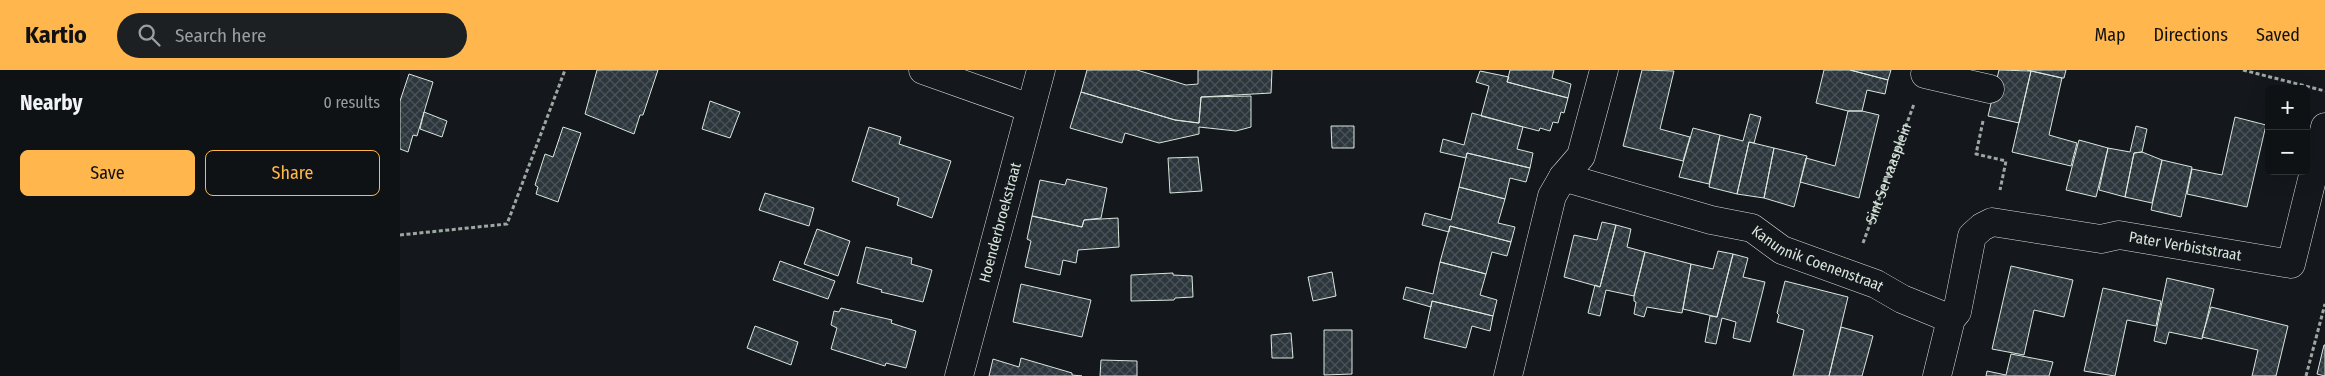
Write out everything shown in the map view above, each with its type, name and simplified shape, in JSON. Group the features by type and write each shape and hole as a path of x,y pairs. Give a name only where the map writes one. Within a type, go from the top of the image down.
{"street":[{"path":"923,70 1030,108"},
{"name":"Hoenderbroekstraat","path":"959,376 1041,70"},
{"path":"1508,376 1552,196 1563,177 1581,156 1604,70"},
{"path":"1925,72 1990,90"},
{"name":"Pater Verbiststraat","path":"1992,222 2102,239 2118,235 2291,264 2325,127"},
{"name":"Kanunnik Coenenstraat","path":"1563,177 1711,220 1752,228 1782,250 1876,284 1902,299 1951,319"},
{"path":"1937,376 1951,319 1957,312 1972,236 1982,227 1992,222"}],"path":[{"path":"400,235 508,224 565,70"},
{"path":"2243,70 2325,91"},
{"name":"Sint Servaasplein","path":"1851,275 1925,72"},
{"path":"1990,90 1976,154 2006,161 1992,222"},
{"path":"2306,376 2325,304"}],"building":[{"path":"597,70 658,70 643,115 640,115 634,134 585,114"},
{"path":"1087,70 1137,70 1186,85 1198,84 1198,70 1272,70 1271,93 1201,97 1199,123 1175,120 1081,92"},
{"path":"1510,70 1554,70 1552,78 1571,84 1568,98 1507,82"},
{"path":"1642,70 1674,71 1660,129 1690,137 1683,161 1623,146"},
{"path":"1824,70 1850,70 1888,80 1885,94 1867,90 1862,111 1848,111 1816,103"},
{"path":"1850,70 1891,70 1888,80"},
{"path":"1999,70 2031,71 2019,123 1988,116"},
{"path":"2027,70 2066,70 2064,78 2062,78"},
{"path":"1480,71 1509,77 1507,82 1568,98 1564,113 1561,112 1558,123 1553,122 1550,131 1540,128 1539,131 1481,116 1489,86 1476,82"},
{"path":"2031,71 2062,78 2049,135 2077,143 2071,166 2012,152"},
{"path":"409,74 433,82 417,136 413,135 408,152 400,149 400,101"},
{"path":"1081,92 1175,120 1199,123 1201,97 1251,96 1251,127 1236,131 1199,127 1199,134 1159,143 1125,133 1122,143 1070,128"},
{"path":"710,101 740,112 730,138 702,129"},
{"path":"1848,111 1862,111 1879,115 1859,198 1800,182 1806,158 1835,166"},
{"path":"424,112 447,121 442,137 420,129"},
{"path":"1472,113 1523,127 1517,149 1533,153 1530,168 1467,153 1466,158 1440,152 1443,139 1464,145"},
{"path":"1750,114 1761,117 1754,143 1749,142 1737,194 1709,187 1720,135 1743,141"},
{"path":"2235,117 2265,125 2247,207 2187,194 2192,169 2222,175"},
{"path":"1331,126 1354,126 1354,148 1332,148"},
{"path":"2136,126 2147,129 2142,152 2134,153 2125,197 2099,190 2108,148 2130,152"},
{"path":"563,127 581,133 558,202 536,194 538,187 535,185 545,154 553,157"},
{"path":"869,127 901,137 899,144 951,161 932,218 897,205 899,198 852,181"},
{"path":"1693,128 1720,135 1709,184 1679,177"},
{"path":"2079,140 2108,148 2096,197 2066,190"},
{"path":"1749,142 1774,148 1764,198 1737,194"},
{"path":"1774,148 1807,156 1794,207 1764,198"},
{"path":"2142,152 2162,160 2152,203 2125,197 2134,153"},
{"path":"1467,153 1530,168 1526,182 1510,178 1505,199 1459,187"},
{"path":"1198,157 1202,191 1170,193 1168,158"},
{"path":"2162,160 2192,167 2181,217 2151,210"},
{"path":"1067,179 1107,188 1101,218 1084,220 1082,227 1032,216 1040,180 1065,185"},
{"path":"1459,187 1505,199 1498,223 1515,227 1511,242 1450,226 1449,232 1422,225 1425,213 1451,220"},
{"path":"765,193 814,208 809,226 759,210"},
{"path":"1032,216 1082,227 1084,220 1118,218 1119,247 1078,250 1076,263 1063,260 1060,275 1025,267 1031,241 1027,239"},
{"path":"1602,222 1616,225 1600,287 1564,277 1574,235 1597,240"},
{"path":"1616,225 1631,229 1627,247 1645,252 1634,296 1606,290 1600,316 1588,313 1595,285 1600,287"},
{"path":"1450,226 1511,242 1507,256 1492,252 1486,274 1440,262"},
{"path":"817,229 850,241 838,276 804,264"},
{"path":"866,247 912,258 911,264 932,270 923,302 881,292 882,290 857,283"},
{"path":"1718,251 1733,254 1717,317 1683,309 1691,264 1713,269"},
{"path":"1645,252 1691,264 1682,313 1647,307 1644,317 1634,314 1636,302 1634,301 1634,296"},
{"path":"1733,254 1748,258 1743,277 1765,282 1750,342 1733,338 1736,322 1722,318 1716,344 1705,342 1710,316 1717,317"},
{"path":"780,261 835,281 828,299 773,280"},
{"path":"1440,262 1486,274 1480,295 1497,300 1493,316 1432,301 1431,307 1403,299 1406,287 1433,294"},
{"path":"2011,266 2073,280 2064,317 2034,310 2024,355 1992,349"},
{"path":"1332,272 1336,296 1313,301 1308,277"},
{"path":"1173,273 1173,275 1192,276 1193,297 1175,298 1174,300 1131,301 1131,275"},
{"path":"2167,278 2214,289 2202,339 2169,332 2166,344 2154,341"},
{"path":"1785,281 1848,297 1829,376 1793,376 1804,330 1777,322 1779,315 1777,313"},
{"path":"1021,284 1091,300 1082,337 1013,322"},
{"path":"2103,288 2161,301 2156,326 2127,320 2115,376 2084,371"},
{"path":"1432,301 1493,316 1490,331 1472,326 1466,348 1424,338"},
{"path":"2211,307 2288,326 2276,376 2252,376 2258,350 2202,337"},
{"path":"841,308 892,320 891,323 916,331 906,368 886,363 885,366 831,349 837,328 831,325 834,311 839,312"},
{"path":"755,326 798,342 791,365 747,348"},
{"path":"1841,327 1873,336 1862,376 1829,376"},
{"path":"1324,330 1352,330 1352,374 1324,375"},
{"path":"1291,333 1293,358 1272,358 1271,335"},
{"path":"2325,345 2325,376 2317,374"},
{"path":"2011,354 2053,362 2049,376 1986,376 1987,371 2006,375"},
{"path":"1021,358 1072,373 1072,375 1082,376 989,376 993,359 1019,367"},
{"path":"1101,360 1137,361 1137,376 1100,376"}]}
